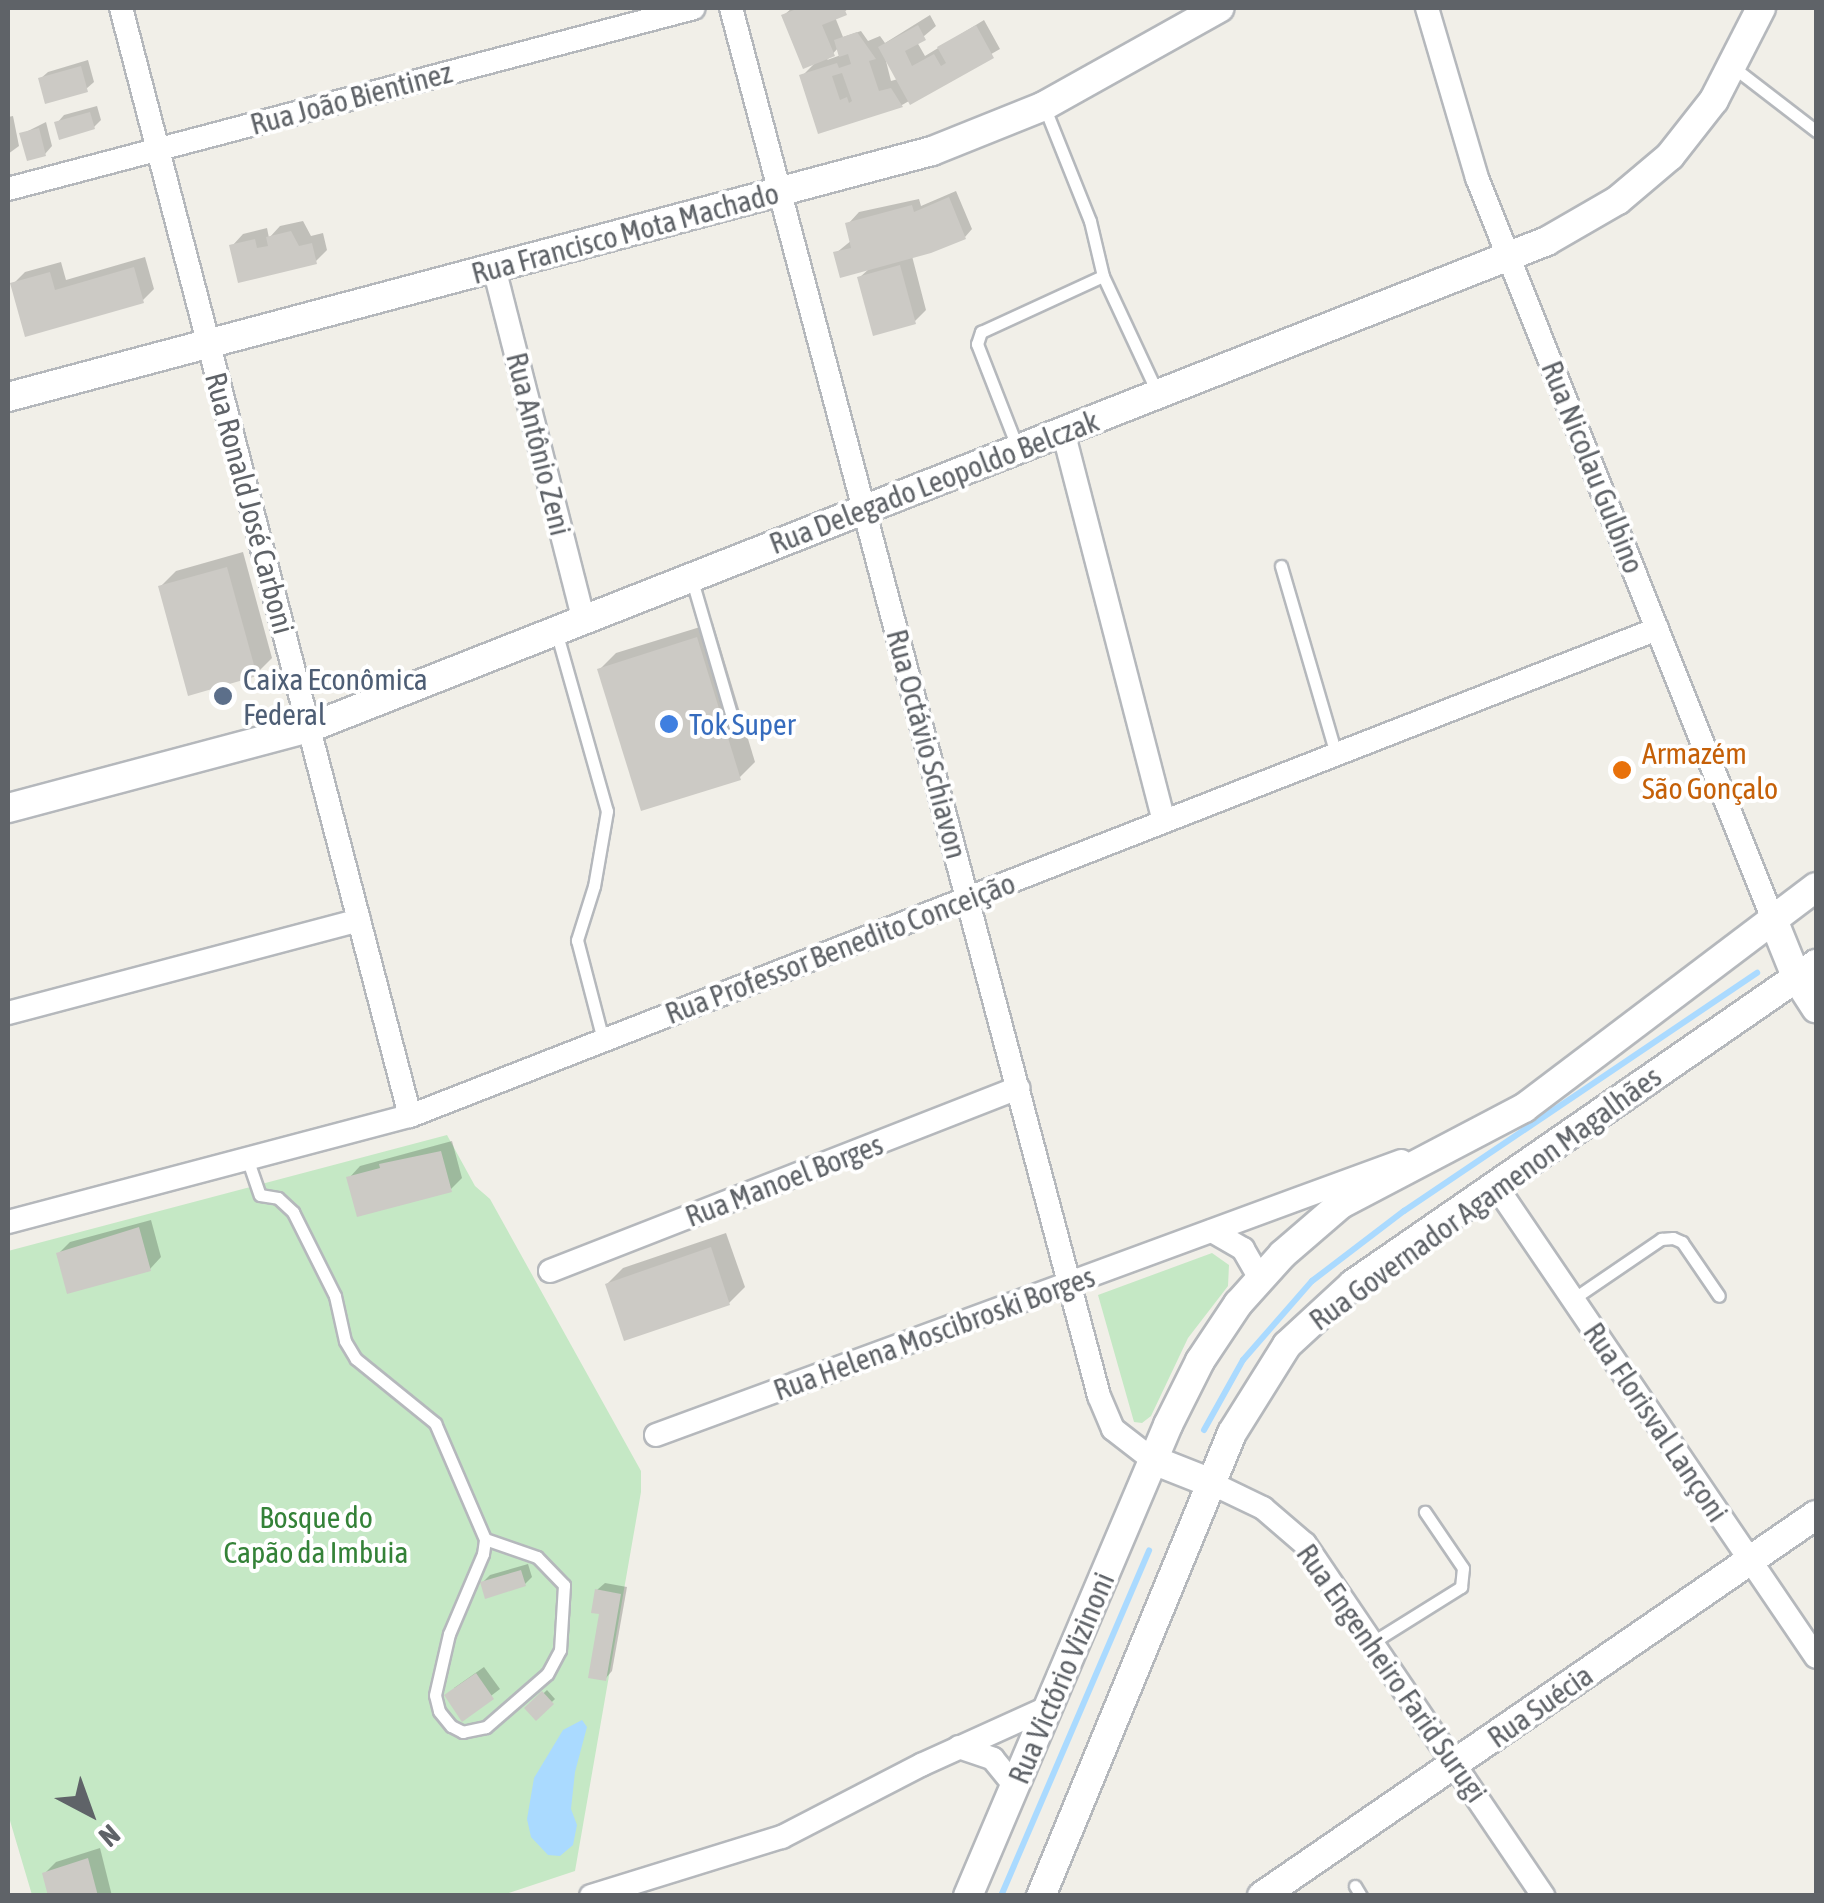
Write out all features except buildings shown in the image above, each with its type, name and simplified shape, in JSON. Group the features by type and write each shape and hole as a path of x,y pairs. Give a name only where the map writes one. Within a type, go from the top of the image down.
{"street":[{"name":"Rua Ronald José Carboni","path":"121,8 410,1116"},
{"name":"Rua João Bientinez","path":"8,189 694,8"},
{"name":"Rua Octávio Schiavon","path":"732,8 1106,1414 1125,1442 1154,1460"},
{"name":"Rua Francisco Mota Machado","path":"8,397 932,150 1044,106 1218,8"},
{"name":"Rua Nicolau Gulbino","path":"1427,8 1463,135 1774,922"},
{"name":"Rua Delegado Leopoldo Belczak","path":"8,808 309,728 1509,256 1580,224 1647,177 1696,126 1761,8"},
{"name":"Rua Antônio Zeni","path":"494,268 584,620"},
{"path":"1064,431 1164,821"},
{"name":"Rua Professor Benedito Conceição","path":"8,1222 410,1116 1657,629"},
{"name":"Rua Governador Agamenon Magalhães","path":"1154,1460 1200,1361 1260,1279 1341,1204 1538,1098 1816,887"},
{"path":"8,1013 359,920"},
{"path":"1774,922 1807,971 1816,1008"},
{"name":"Rua Governador Agamenon Magalhães","path":"1210,1483 1248,1404 1304,1326 1353,1284 1807,971"},
{"name":"Rua Manoel Borges","path":"550,1271 1018,1088"},
{"name":"Rua Helena Moscibroski Borges","path":"656,1435 1484,1130"},
{"name":"Rua Florisval Lançoni","path":"1496,1186 1816,1657"},
{"path":"1212,1231 1243,1248 1260,1279"},
{"path":"1154,1460 1210,1483"},
{"name":"Rua Victório Vizinoni","path":"968,1896 1154,1460"},
{"name":"Rua Engenheiro Farid Surugi","path":"1210,1483 1264,1508 1294,1531 1543,1896"},
{"name":"Rua Victório Vizinoni","path":"1040,1896 1210,1483"},
{"name":"Rua Suécia","path":"1262,1896 1816,1516"},
{"path":"591,1896 782,1838 1051,1706"},
{"path":"959,1748 993,1759 1015,1786"}],"lane":[{"path":"1732,66 1816,131"},
{"path":"1044,106 1090,221 1103,276 1158,394"},
{"path":"1018,449 977,344 981,332 1103,276"},
{"path":"1281,566 1336,754"},
{"path":"691,578 735,727"},
{"path":"556,631 607,811 594,886 577,940 604,1040"},
{"path":"247,1158 260,1195 278,1198 294,1212 335,1296 345,1341 356,1360 434,1423 485,1539 483,1554 448,1634 435,1695 439,1711 451,1726 463,1732 486,1727 547,1674 560,1650 566,1607 564,1585 550,1566 537,1557 485,1539"},
{"path":"1573,1300 1661,1239 1673,1238 1682,1242 1719,1296"},
{"path":"1373,1642 1461,1587 1463,1568 1426,1512"}],"green space":[{"name":"Bosque do Capão da Imbuia","path":"447,1135 475,1186 490,1199 641,1471 641,1492 575,1871 500,1896 32,1895 8,1814 8,1251"},
{"path":"1212,1253 1229,1265 1228,1286 1188,1338 1151,1416 1142,1423 1134,1422 1098,1295"}],"water":[{"path":"582,1720 587,1727 575,1772 571,1809 577,1825 573,1845 560,1856 548,1855 531,1837 527,1819 534,1778 563,1730"}],"waterway":[{"path":"1204,1430 1243,1360 1312,1281 1404,1211 1757,973"},
{"path":"1001,1896 1149,1550"}],"place":[{"name":"Caixa Econômica Federal","path":"223,696"},
{"name":"Tok Super","path":"669,724"},
{"name":"Armazém São Gonçalo","path":"1622,770"}]}
